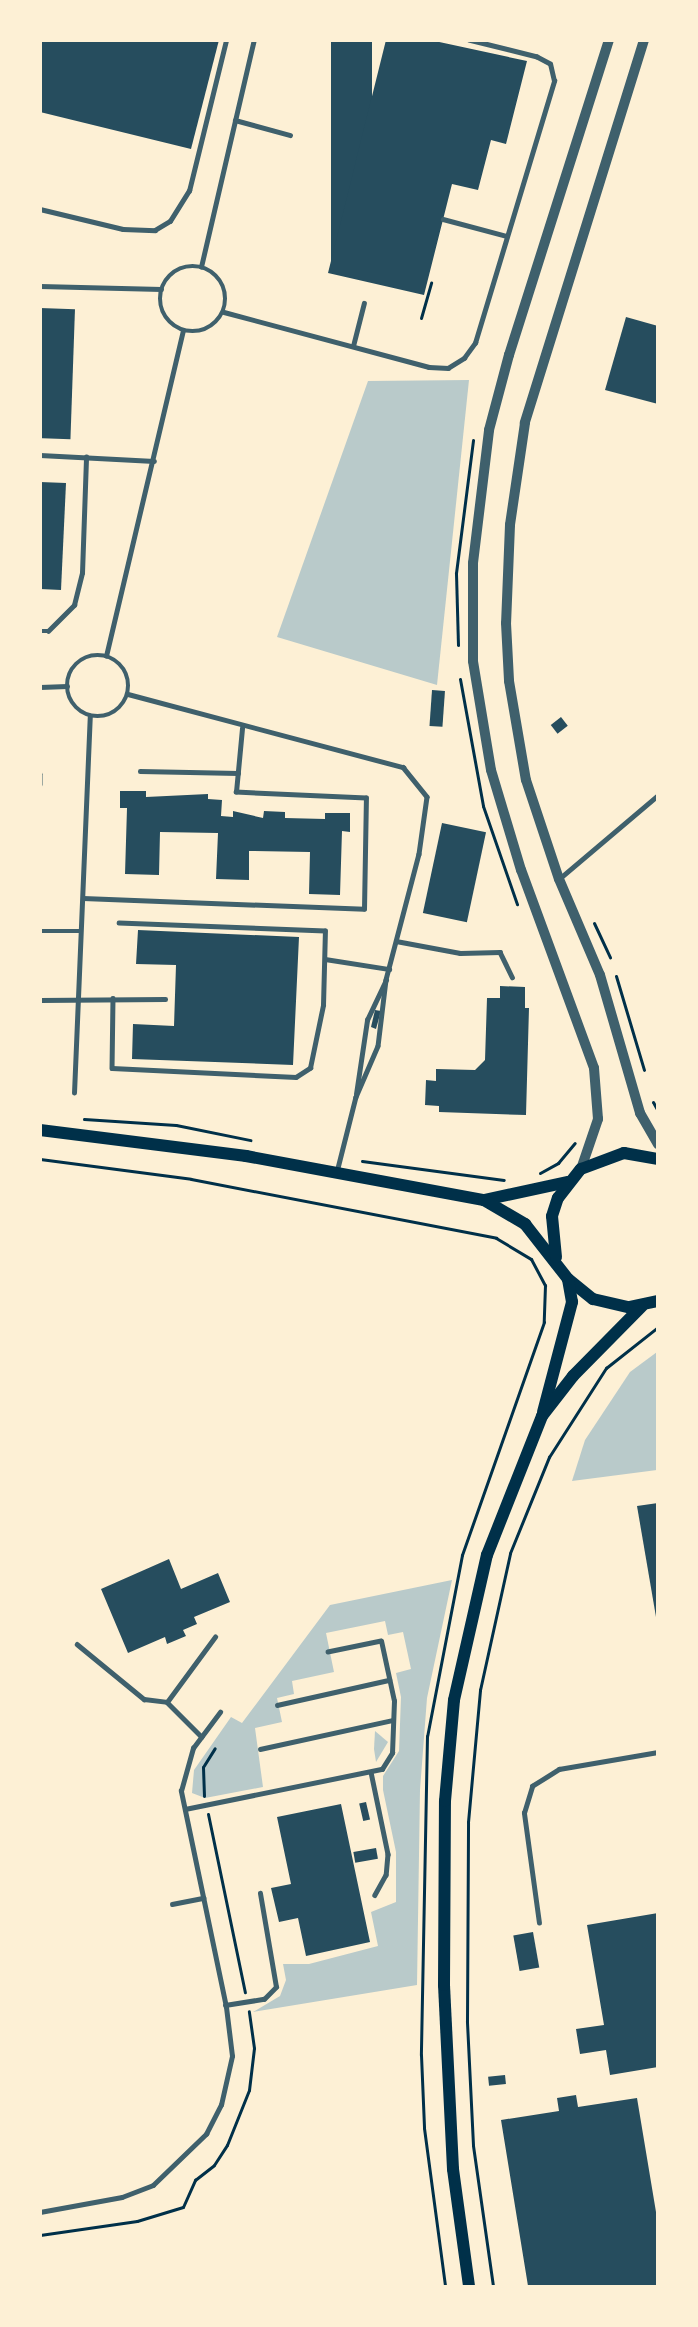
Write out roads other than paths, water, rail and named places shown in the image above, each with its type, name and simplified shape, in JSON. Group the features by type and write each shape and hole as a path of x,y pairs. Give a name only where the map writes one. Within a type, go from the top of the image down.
{"main road":[{"path":"40,1130 338,1166 484,1200 525,1224 558,1263 568,1279 572,1302 542,1416 507,1495 470,1618 454,1700 445,1801 447,2075 469,2286"},
{"path":"558,1263 552,1216 568,1182 581,1169 624,1153 657,1159"},
{"path":"484,1200 568,1182"},
{"path":"568,1279 602,1303 642,1306 657,1301"},
{"path":"542,1416 642,1306"}],"street":[{"path":"581,1169 598,1119 594,1068 521,870 491,770 473,661 472,562 489,430 509,355 609,40"},
{"path":"644,40 525,423 510,525 508,681 526,780 559,879 600,975 640,1113 657,1144"}],"lane":[{"path":"40,209 123,228 155,230 170,221 189,191 226,40"},
{"path":"201,267 254,40"},
{"path":"224,312 448,368 475,343 554,81 550,64 537,57 469,40"},
{"path":"235,120 290,135"},
{"path":"443,219 507,236"},
{"path":"201,267 223,285 224,312 207,329 183,331 165,317 161,289 178,269 201,267"},
{"path":"40,286 161,289"},
{"path":"353,346 364,303"},
{"path":"106,656 183,331"},
{"path":"40,455 154,461"},
{"path":"40,631 48,631 74,605 82,573 86,458"},
{"path":"106,656 123,666 129,694 110,715 90,716 74,705 67,686 79,662 106,656"},
{"path":"40,687 67,686"},
{"path":"129,694 242,728 402,767 418,780 427,797 428,816 386,980 378,1046 356,1097"},
{"path":"74,1093 90,716"},
{"path":"83,898 364,909 366,798 236,792 242,728"},
{"path":"140,771 238,773"},
{"path":"40,774 40,784"},
{"path":"559,879 657,795"},
{"path":"113,998 112,1068 305,1076 322,1005 325,931 119,923"},
{"path":"40,931 81,931"},
{"path":"396,940 460,953 500,952 512,977"},
{"path":"325,959 389,969"},
{"path":"338,1166 356,1097 367,1020 386,980"},
{"path":"40,1000 165,999"},
{"path":"167,1702 215,1636"},
{"path":"184,1809 382,1769 393,1753 393,1720 389,1680 381,1641 328,1652"},
{"path":"77,1644 144,1699 167,1702 202,1737"},
{"path":"277,1705 389,1680"},
{"path":"40,2212 122,2197 153,2185 178,2166 206,2134 221,2105 232,2056 225,2005 184,1809 184,1769 202,1737 220,1713"},
{"path":"260,1749 393,1720"},
{"path":"539,1923 524,1813 532,1786 559,1768 657,1752"},
{"path":"371,1772 388,1854 386,1875 375,1895"},
{"path":"225,2005 247,2002 272,1994 279,1977 260,1893"},
{"path":"172,1904 203,1898"}]}
